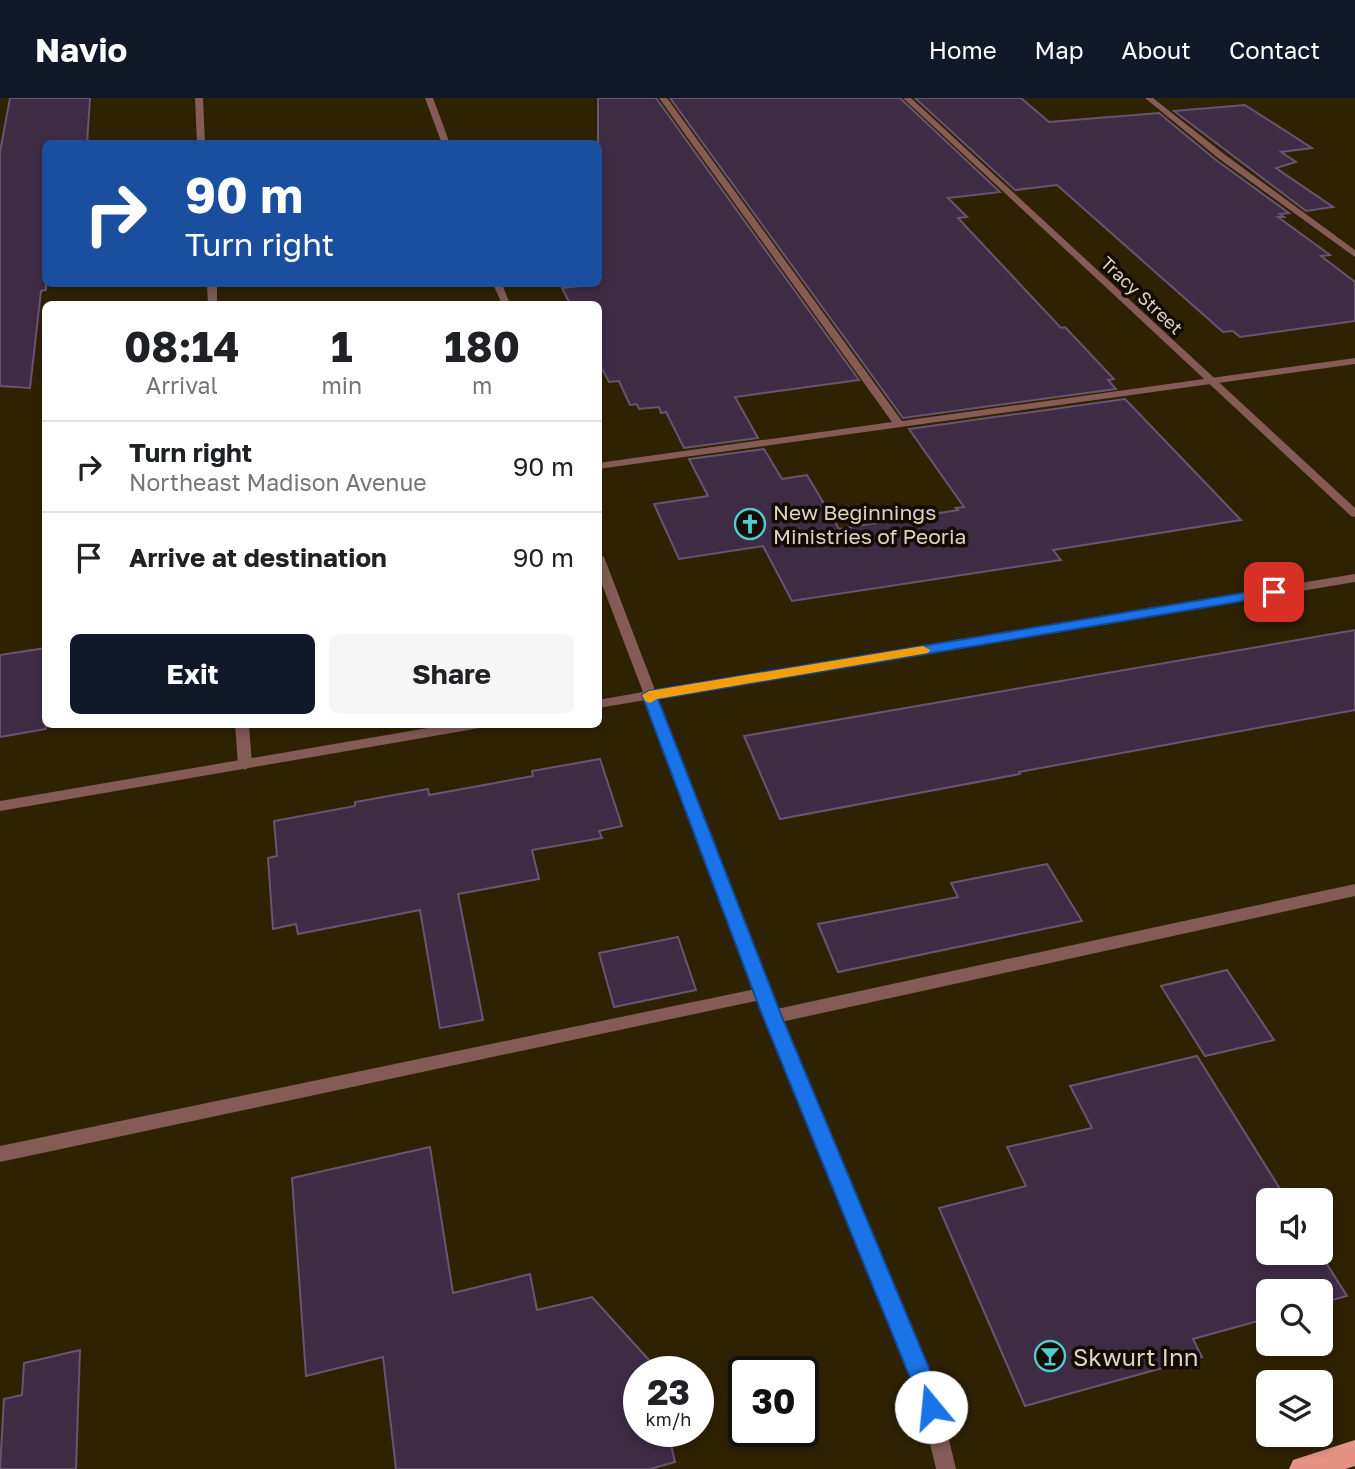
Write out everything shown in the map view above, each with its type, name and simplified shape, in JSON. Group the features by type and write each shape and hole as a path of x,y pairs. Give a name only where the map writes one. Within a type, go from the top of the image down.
{"main road":[{"path":"1302,1469 1355,1453"}],"street":[{"path":"199,98 201,140"},
{"path":"429,98 445,140"},
{"path":"663,98 899,424"},
{"name":"Tracy Street","path":"907,98 1355,514"},
{"path":"1149,98 1221,156 1355,254"},
{"path":"602,465 1355,361"},
{"path":"602,567 772,1017 926,1387 946,1469"},
{"path":"602,703 1355,579"},
{"path":"242,728 245,765"},
{"path":"0,806 457,728"},
{"path":"772,1017 1355,890"},
{"path":"0,1154 765,993"}],"building":[{"path":"10,98 90,98 87,140 42,140 42,287 46,287 46,290 41,291 30,388 0,386 0,152"},
{"path":"598,98 656,98 859,380 735,397 758,438 684,448 666,412 661,413 659,407 639,409 637,404 630,405 619,381 609,382 602,369 602,301 568,301 562,288 602,287 602,140 598,140"},
{"path":"670,98 900,98 1000,192 948,198 967,217 958,218 1061,328 1065,327 1114,379 1108,380 1116,389 903,418"},
{"path":"915,98 1021,98 1049,122 1159,113 1216,160 1289,213 1280,214 1284,217 1278,217 1330,255 1321,256 1355,282 1355,321 1240,337 1233,331 1223,332 1057,185 1015,190"},
{"path":"1245,105 1312,148 1281,152 1296,162 1276,168 1333,207 1306,211 1174,111"},
{"path":"1125,399 1241,520 1053,550 1061,560 792,601 763,546 679,559 654,504 708,496 689,459 764,449 782,479 807,475 839,529 958,510 956,508 964,507 909,429"},
{"path":"1355,630 1355,710 780,819 744,736"},
{"path":"42,649 42,728 46,729 0,737 0,655"},
{"path":"600,759 622,826 599,831 602,838 532,850 539,879 458,894 483,1020 440,1028 420,910 298,934 296,924 273,929 268,858 277,856 274,821 355,806 355,802 428,789 429,795 533,776 532,771"},
{"path":"1047,864 1082,921 838,972 818,924 958,897 951,883"},
{"path":"678,937 696,990 614,1007 599,953"},
{"path":"1227,970 1274,1040 1205,1056 1161,986"},
{"path":"1197,1056 1280,1188 1256,1188 1256,1265 1328,1265 1347,1296 1333,1300 1333,1279 1256,1279 1256,1322 1193,1339 1202,1357 1025,1406 939,1208 1026,1186 1007,1147 1092,1128 1070,1086"},
{"path":"430,1147 453,1293 530,1274 537,1310 592,1297 645,1356 623,1356 623,1447 672,1447 675,1462 650,1469 396,1469 383,1357 306,1376 292,1178"},
{"path":"80,1350 76,1469 0,1469 4,1399 22,1395 24,1363"}],"slow traffic":[{"path":"650,698 649,695 923,650"}],"place":[{"name":"New Beginnings Ministries of Peoria","path":"750,524"},
{"name":"Skwurt Inn","path":"1050,1356"}],"route":[{"path":"931,1407 926,1387 772,1017 649,695 1274,592"}]}
